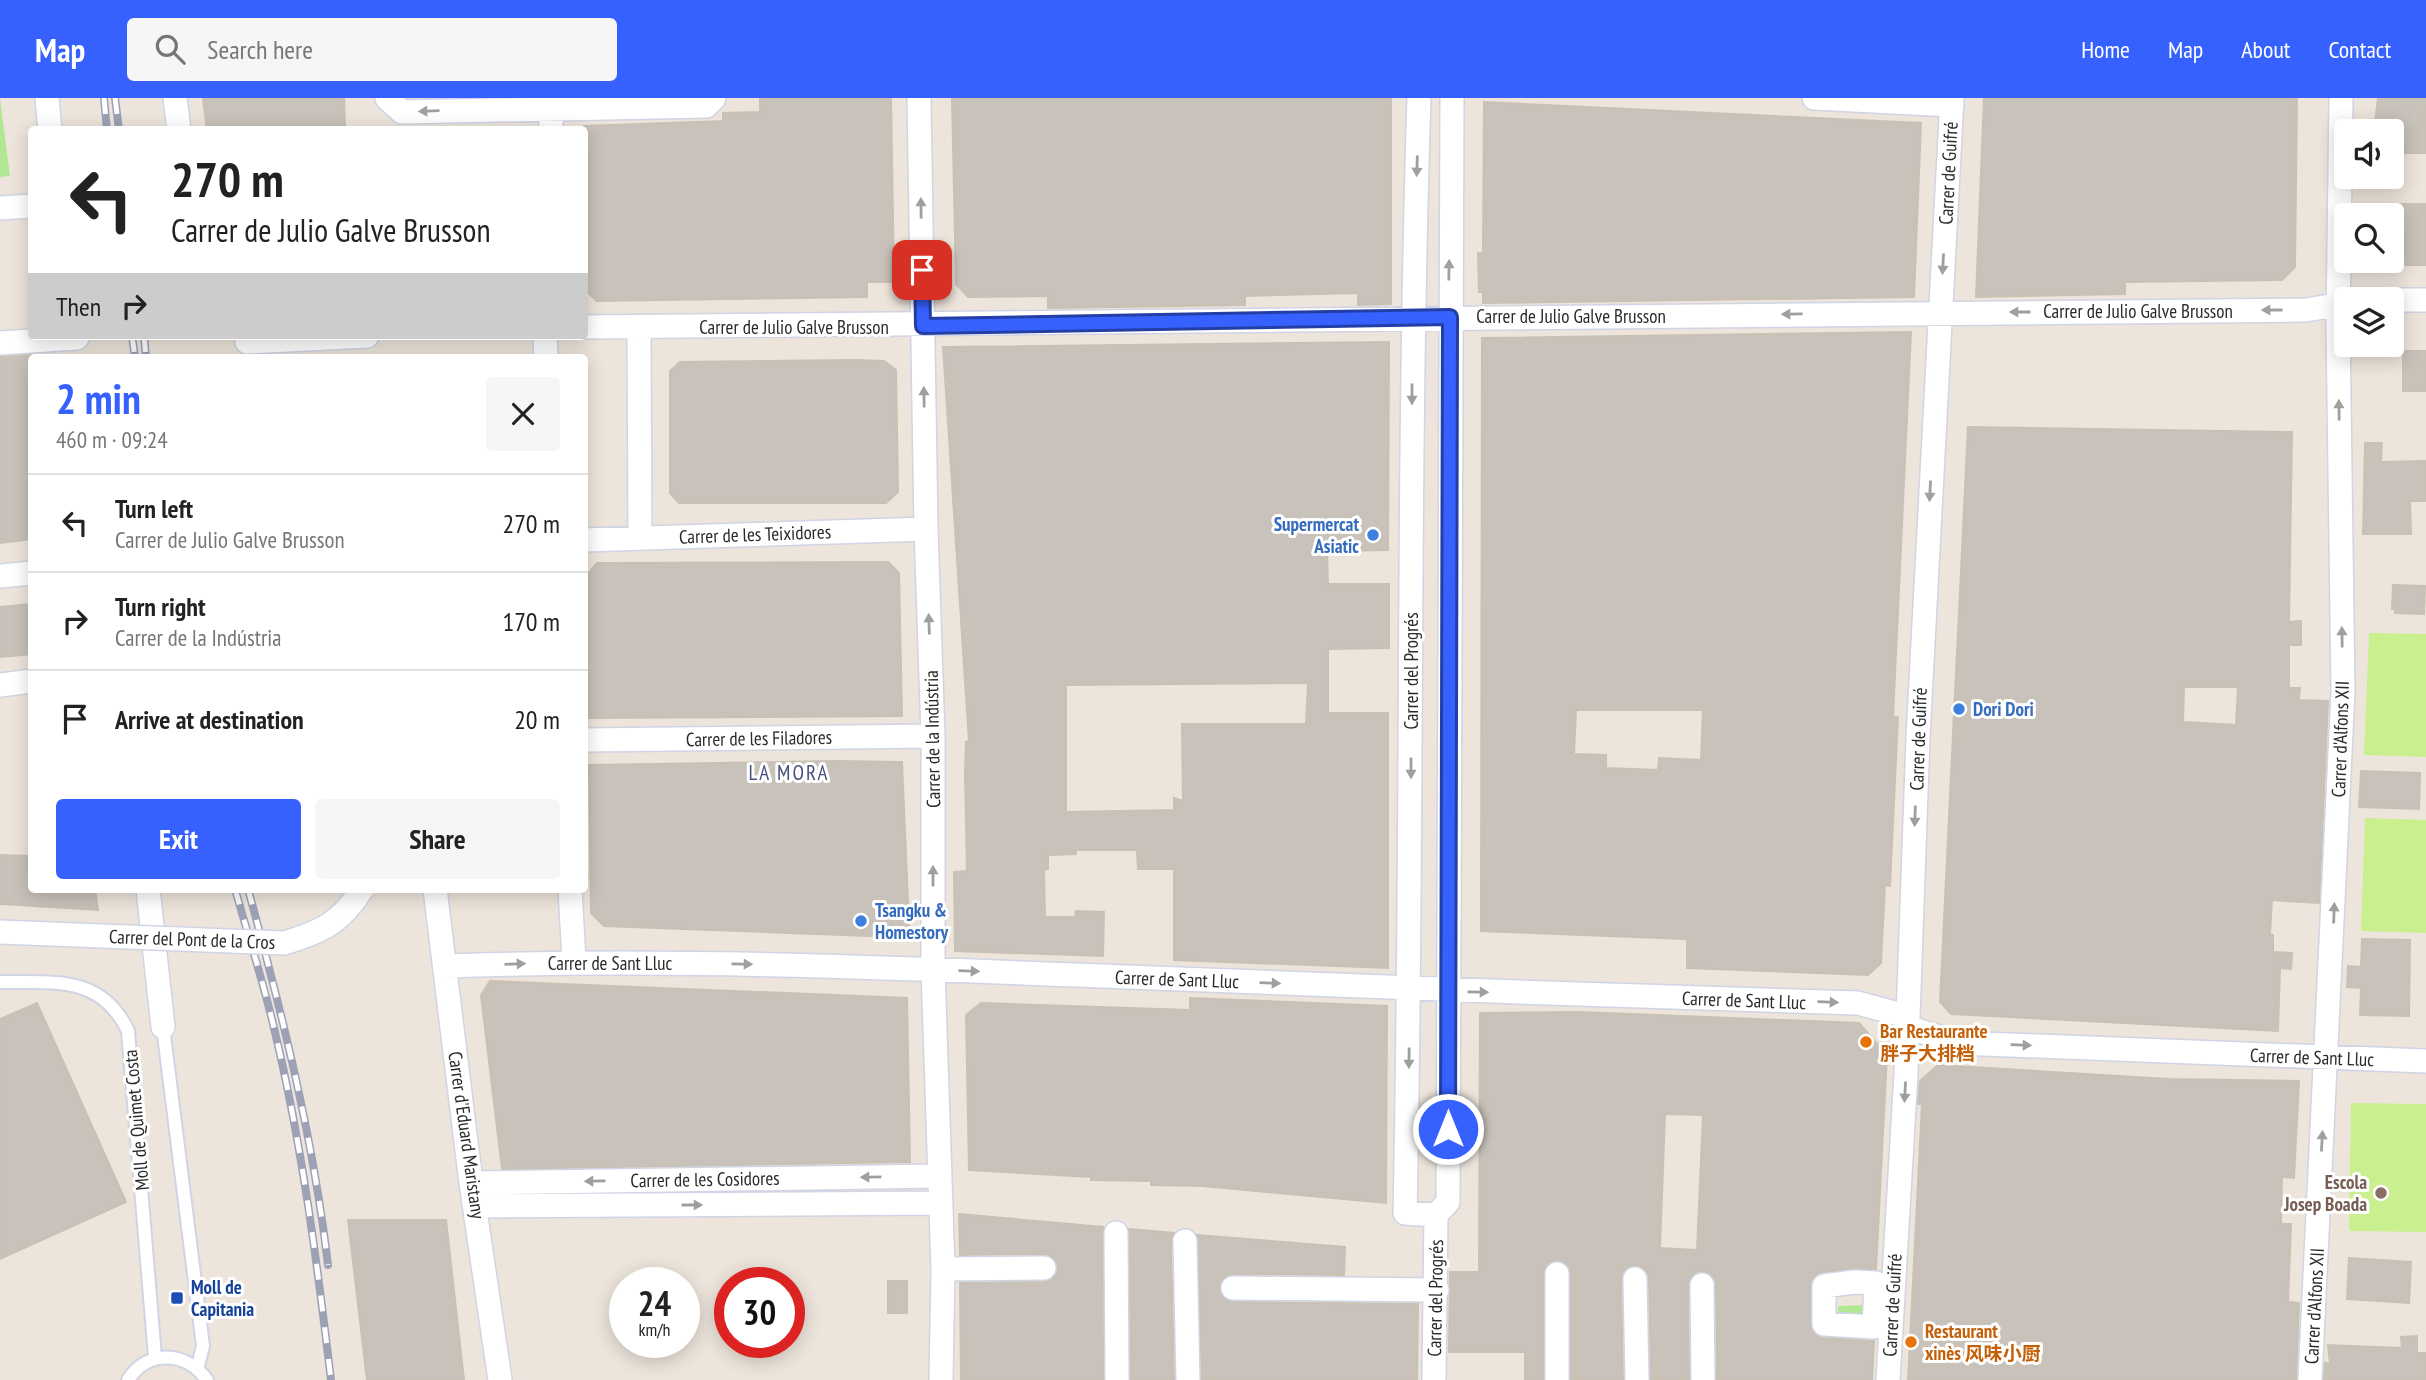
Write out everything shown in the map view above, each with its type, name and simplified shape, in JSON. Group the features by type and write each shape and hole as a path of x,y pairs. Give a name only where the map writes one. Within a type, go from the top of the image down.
{"street":[{"path":"47,98 50,126"},
{"path":"175,98 178,126"},
{"path":"387,98 402,112 551,112 706,106 714,98"},
{"name":"Carrer de la Indústria","path":"919,98 926,529 933,736 933,969 943,1269 941,1380"},
{"name":"Carrer del Progrés","path":"1419,98 1412,319 1410,989 1405,1213 1436,1215"},
{"name":"Carrer del Progrés","path":"1434,1380 1436,1215 1448,1202 1452,98"},
{"path":"1814,98 1952,101"},
{"name":"Carrer d'Alfons XII","path":"2341,98 2343,287"},
{"name":"Carrer de Guifré","path":"1888,1380 1939,313 1952,101"},
{"path":"0,208 28,206"},
{"path":"2404,300 2426,300"},
{"name":"Carrer de Julio Galve Brusson","path":"588,327 923,326 1450,317 2306,310 2334,305"},
{"path":"639,328 640,538"},
{"path":"248,345 314,340"},
{"path":"0,343 78,344"},
{"name":"Carrer d'Alfons XII","path":"2310,1380 2343,691 2343,357"},
{"name":"Carrer de les Teixidores","path":"588,540 926,529"},
{"path":"0,576 28,573"},
{"path":"0,685 28,682"},
{"name":"Carrer de les Filadores","path":"588,740 933,736"},
{"path":"148,893 163,1027"},
{"name":"Carrer del Pont de la Cros","path":"0,932 284,943 319,933 350,909 360,893"},
{"name":"Carrer d'Eduard Maristany","path":"436,893 471,1183 477,1206 500,1380"},
{"path":"570,893 574,961"},
{"name":"Carrer de Sant Lluc","path":"446,966 574,961 933,969 1449,991 1858,1003 1958,1043 2426,1061"},
{"name":"Carrer de les Cosidores","path":"471,1183 939,1176"},
{"name":"Carrer de les Cosidores","path":"477,1206 941,1203"},
{"path":"1116,1233 1117,1380"},
{"path":"1185,1241 1188,1380"},
{"path":"943,1269 1044,1268"},
{"path":"1557,1273 1557,1380"},
{"path":"1635,1279 1637,1380"},
{"path":"1702,1284 1703,1380"},
{"path":"1233,1288 1437,1290"}],"lane":[{"name":"Moll de Quimet Costa","path":"0,982 58,983 87,988 114,1008 128,1031 155,1357"},
{"path":"163,1027 203,1346 198,1366"},
{"path":"128,1380 135,1369 155,1357 177,1357 198,1366 207,1380"}],"green space":[{"path":"0,98 10,176 0,177"},
{"path":"2369,633 2426,634 2426,757 2364,755"},
{"path":"2365,818 2426,820 2426,933 2361,931"},
{"path":"2351,1103 2426,1104 2426,1232 2349,1231"},
{"path":"1864,1305 1864,1322 1838,1322 1838,1306"}],"building":[{"path":"203,98 344,98 345,126 206,126"},
{"path":"760,98 891,98 894,282 867,282 867,297 597,301 588,293 588,126 584,126 723,121 723,113 760,112"},
{"path":"952,98 1391,98 1391,304 1358,305 1358,293 1245,296 1245,305 1048,308 1048,296 968,297 956,284"},
{"path":"1984,98 2297,98 2295,267 2282,280 2125,282 2125,294 1976,297"},
{"path":"2378,98 2426,98 2426,153 2404,153 2404,119 2375,119"},
{"path":"1484,102 1921,123 1914,297 1483,303 1483,292 1479,292 1478,253 1483,253"},
{"path":"2404,204 2426,204 2426,265 2404,265"},
{"path":"1911,332 1893,717 1898,717 1890,886 1885,885 1881,963 1868,975 1687,968 1687,939 1481,931 1482,338","holes":["1576,710 1703,710 1701,760 1659,758 1658,770 1606,768 1606,755 1574,754"]},
{"path":"1389,342 1388,550 1327,551 1328,584 1389,584 1389,648 1328,649 1328,713 1388,713 1388,968 1174,960 1174,869 1138,869 1137,850 1076,850 1076,854 1048,855 1048,869 1044,870 1045,917 1075,917 1076,911 1104,912 1103,956 955,951 954,872 967,871 965,774 966,742 969,741 943,347","holes":["1308,683 1306,724 1182,724 1183,801 1174,798 1174,810 1066,812 1066,685"]},
{"path":"2404,351 2426,351 2426,391 2403,391"},
{"path":"28,355 28,540 0,543 0,357"},
{"path":"884,361 896,370 898,492 886,503 679,503 670,493 670,371 680,362"},
{"path":"1968,427 2292,432 2289,622 2301,621 2301,645 2289,645 2289,688 2300,688 2299,700 2328,701 2319,903 2272,900 2270,935 2273,935 2273,952 2292,953 2291,969 2280,968 2278,1031 1951,1014 1940,1002","holes":["2184,687 2238,687 2236,725 2183,722"]},
{"path":"2365,443 2382,443 2381,462 2426,461 2426,501 2410,501 2411,534 2363,534"},
{"path":"888,562 899,573 902,716 588,718 588,574 597,563"},
{"path":"2393,585 2425,586 2424,614 2395,613 2395,609 2392,609"},
{"path":"28,604 28,654 0,657 0,607"},
{"path":"902,762 909,926 895,937 604,926 591,913 589,765"},
{"path":"2361,771 2420,773 2419,809 2359,807"},
{"path":"0,855 28,856 28,893 96,893 98,910 0,904"},
{"path":"2362,939 2410,940 2409,1016 2360,1015 2361,988 2347,987 2348,966 2361,967"},
{"path":"490,981 907,998 910,1162 502,1169 481,995"},
{"path":"1190,998 1387,1006 1386,1203 1203,1186 1151,1185 1151,1181 1091,1180 1091,1177 969,1170 966,1015 981,1003 1190,1010"},
{"path":"37,1003 126,1202 0,1259 0,1019"},
{"path":"1580,1012 1859,1023 1887,1055 1876,1269 1822,1272 1812,1279 1810,1286 1812,1331 1823,1338 1874,1341 1872,1380 1717,1380 1716,1284 1714,1277 1703,1271 1694,1273 1688,1285 1689,1380 1651,1380 1649,1278 1647,1271 1635,1265 1627,1267 1621,1279 1623,1380 1571,1380 1571,1274 1569,1266 1558,1260 1549,1262 1543,1274 1543,1380 1525,1380 1525,1352 1449,1352 1450,1272 1479,1272 1480,1013","holes":["1665,1114 1703,1115 1697,1250 1660,1248"]},
{"path":"1938,1065 2169,1079 2299,1081 2294,1178 2282,1177 2281,1224 2291,1224 2288,1302 2299,1303 2296,1380 1908,1380 1922,1104 1918,1104 1920,1081"},
{"path":"959,1214 1103,1227 1103,1380 961,1380 960,1283 1045,1282 1056,1275 1058,1267 1051,1256 1044,1254 960,1255"},
{"path":"348,1220 446,1220 464,1380 367,1380"},
{"path":"1129,1229 1174,1233 1171,1241 1174,1380 1131,1380"},
{"path":"1197,1235 1345,1247 1344,1275 1232,1274 1221,1280 1221,1294 1233,1302 1418,1304 1417,1380 1202,1380"},
{"path":"2349,1258 2411,1262 2409,1303 2347,1299"},
{"path":"888,1281 907,1281 907,1313 888,1313"},
{"path":"2417,1336 2417,1353 2426,1353 2426,1380 2324,1380 2325,1363 2330,1364 2328,1345 2402,1348 2401,1337"}],"railway":[{"path":"104,98 107,126"},
{"path":"115,98 118,126"},
{"path":"133,340 135,354"},
{"path":"144,340 146,354"},
{"path":"236,893 270,1010 293,1115 331,1380"},
{"path":"249,893 273,982 305,1122 328,1265"}],"place":[{"name":"Supermercat Asiatic","path":"1373,535"},
{"name":"Dori Dori","path":"1959,709"},
{"name":"Tsangku & Homestory","path":"861,921"},
{"name":"Bar Restaurante 胖子大排档","path":"1866,1042"},
{"name":"Escola Josep Boada","path":"2381,1193"},
{"name":"Moll de Capitania","path":"177,1298"},
{"name":"Restaurant xinès 风味小厨","path":"1911,1342"}],"district":[{"name":"LA MORA","path":"789,772"}],"route":[{"path":"922,270 923,326 1450,317 1448,1129"}]}
